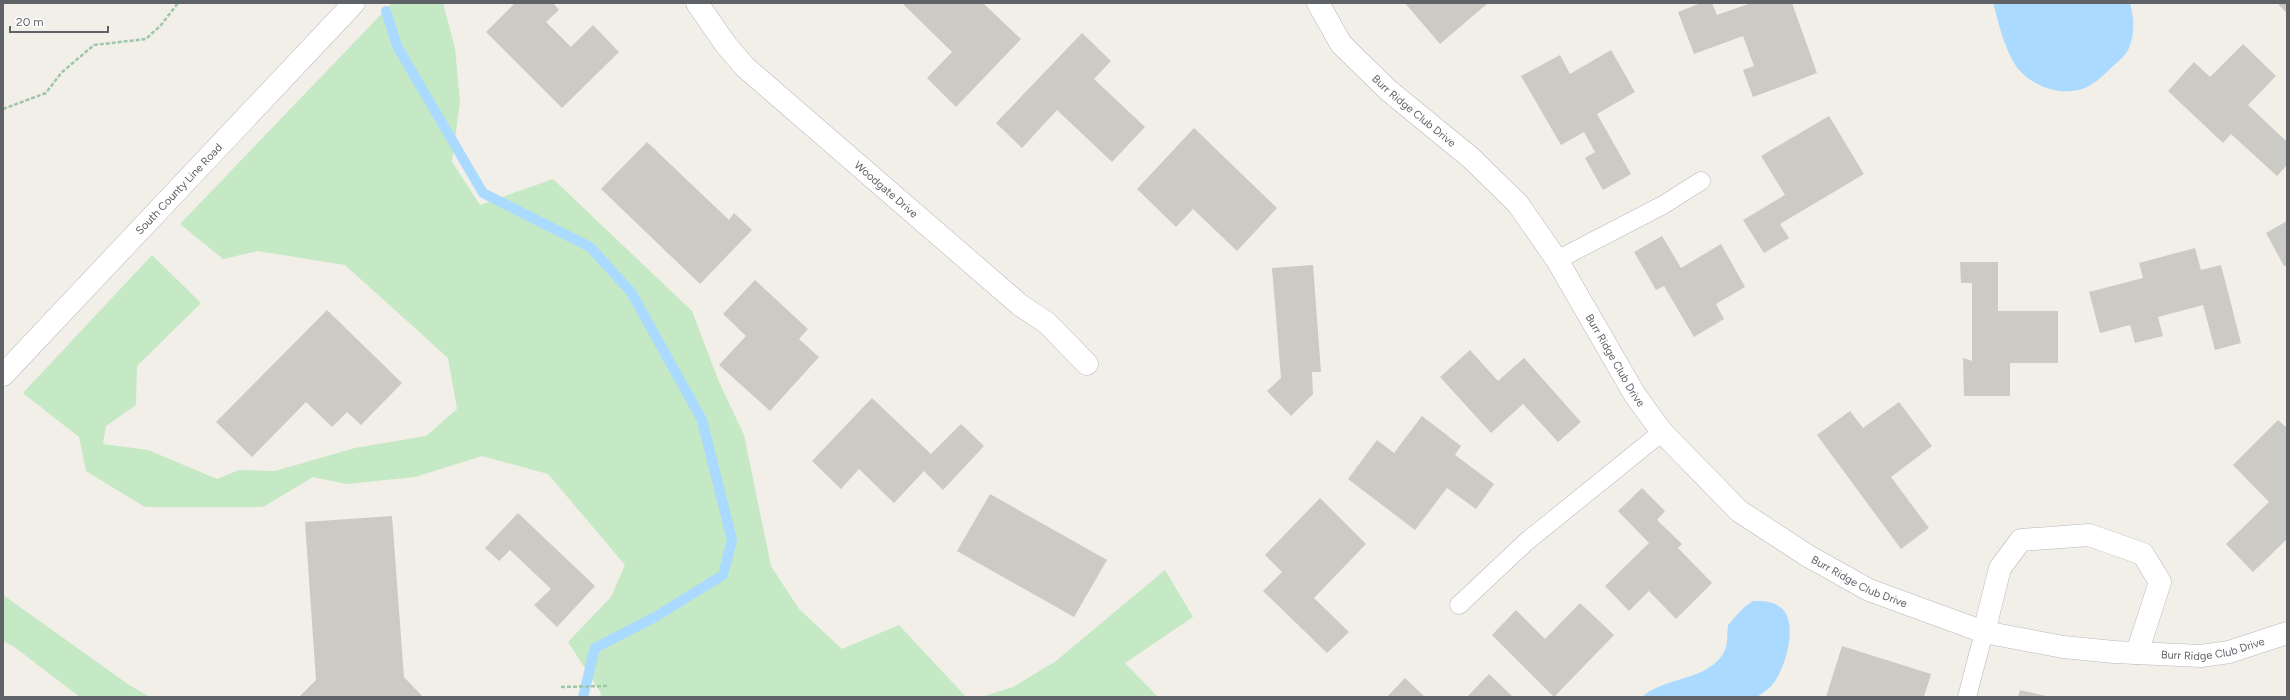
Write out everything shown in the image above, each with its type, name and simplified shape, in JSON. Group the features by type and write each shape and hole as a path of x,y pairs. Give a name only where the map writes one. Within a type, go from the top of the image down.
{"street":[{"name":"South County Line Road","path":"3,375 354,3"},
{"name":"Woodgate Drive","path":"697,3 722,40 745,67 1020,305 1047,323 1087,364"},
{"name":"Burr Ridge Club Drive","path":"1318,3 1341,44 1388,90 1471,158 1518,204 1557,260 1635,396 1662,432 1738,511 1808,556 1869,590 1984,632 2063,647 2201,656 2229,652 2287,633"},
{"path":"1984,632 2000,568 2021,540 2089,535 2144,554 2160,582 2137,653"}],"lane":[{"path":"1557,260 1663,206 1701,181"},
{"path":"1458,605 1526,542 1662,432"},
{"path":"1967,697 1984,632"}],"path":[{"path":"3,109 46,93 61,73 94,45 146,40 161,26 178,3"},
{"path":"562,687 608,686"}],"green space":[{"path":"392,3 443,3 455,48 460,102 452,162 480,205 553,179 692,311 719,382 744,435 771,566 799,609 842,649 899,625 966,697 600,697 601,693 568,642 611,597 625,565 548,474 482,456 415,477 346,484 313,477 263,507 145,507 86,471 79,437 23,393 152,255 201,303 137,366 136,405 106,426 103,444 148,450 217,479 239,470 275,471 355,448 426,436 457,409 448,358 345,265 258,251 223,259 180,224"},
{"path":"1165,570 1193,617 1125,663 1158,697 981,697 1013,687 1056,661"},
{"path":"3,595 129,685 150,697 80,697 13,646 3,641"}],"water":[{"path":"1993,3 2130,3 2133,26 2131,43 2122,58 2101,78 2091,85 2078,90 2058,91 2039,85 2030,80 2016,66 2005,44"},
{"path":"1753,601 1767,602 1777,605 1786,614 1789,623 1790,634 1786,658 1777,678 1769,688 1757,697 1642,697 1663,685 1699,673 1718,660 1726,647 1728,625 1749,603"}],"building":[{"path":"515,3 553,3 559,10 546,22 571,47 593,25 619,52 562,108 486,32"},
{"path":"983,3 1021,39 956,107 927,78 952,52 903,4"},
{"path":"1405,3 1488,3 1440,44"},
{"path":"1701,3 1712,3 1717,15 1751,3 1792,3 1817,73 1753,97 1743,70 1754,66 1743,36 1694,54 1678,12"},
{"path":"2277,3 2287,3 2287,13"},
{"path":"1082,33 1111,61 1094,79 1145,127 1112,162 1057,110 1022,148 996,123"},
{"path":"2243,44 2276,76 2248,105 2287,142 2287,165 2277,176 2231,134 2223,143 2168,91 2194,62 2210,77"},
{"path":"1611,50 1635,92 1597,114 1631,174 1603,190 1585,158 1595,152 1584,132 1561,145 1521,76 1560,55 1570,74"},
{"path":"1829,116 1864,174 1780,224 1789,238 1764,253 1743,220 1785,195 1761,156"},
{"path":"1194,128 1277,208 1237,251 1193,209 1176,227 1137,189"},
{"path":"647,142 729,220 734,213 752,230 700,284 601,189"},
{"path":"2287,221 2287,265 2284,266 2266,233"},
{"path":"1662,236 1681,268 1721,244 1745,287 1716,304 1724,319 1694,337 1664,286 1656,290 1634,252"},
{"path":"2195,248 2201,270 2221,265 2241,343 2215,350 2203,305 2158,317 2163,336 2135,343 2130,325 2100,333 2089,292 2143,278 2139,263"},
{"path":"1960,262 1998,262 1998,311 2058,311 2058,363 2010,363 2010,396 1964,396 1963,358 1972,361 1972,283 1961,283"},
{"path":"1313,265 1321,372 1312,372 1313,394 1291,416 1267,391 1281,378 1272,268"},
{"path":"755,280 808,329 799,339 819,357 770,411 719,365 746,336 723,314"},
{"path":"327,310 402,383 361,425 347,412 332,427 306,402 252,457 216,422"},
{"path":"1470,350 1498,381 1524,358 1581,422 1558,442 1523,404 1491,433 1440,377"},
{"path":"872,398 931,454 961,424 984,446 943,490 924,471 894,503 859,469 841,489 812,461"},
{"path":"1899,402 1932,446 1891,477 1929,528 1901,549 1817,435 1850,411 1863,428"},
{"path":"1422,416 1461,446 1455,455 1494,484 1476,509 1447,488 1415,530 1348,479 1377,440 1394,453"},
{"path":"2278,420 2287,428 2287,539 2253,572 2226,544 2269,502 2233,465"},
{"path":"1642,488 1665,511 1657,520 1682,544 1678,548 1712,583 1676,619 1649,591 1629,611 1605,586 1649,543 1618,511"},
{"path":"990,494 1107,560 1074,617 957,551"},
{"path":"1320,498 1366,544 1314,598 1349,632 1327,653 1263,591 1282,572 1265,555"},
{"path":"518,513 595,586 557,627 534,605 551,589 510,550 499,561 485,548"},
{"path":"392,516 404,677 423,697 299,697 316,680 305,522"},
{"path":"1580,603 1614,635 1554,697 1492,635 1516,610 1545,639"},
{"path":"1842,646 1931,674 1924,697 1826,697"},
{"path":"1489,674 1513,697 1467,697"},
{"path":"1405,678 1425,697 1387,697"},
{"path":"2020,690 2046,696 2046,697 2018,697"}],"waterway":[{"path":"386,11 397,46 483,193 590,247 631,292 702,420 732,540 723,575 655,617 595,648 583,697"}]}
